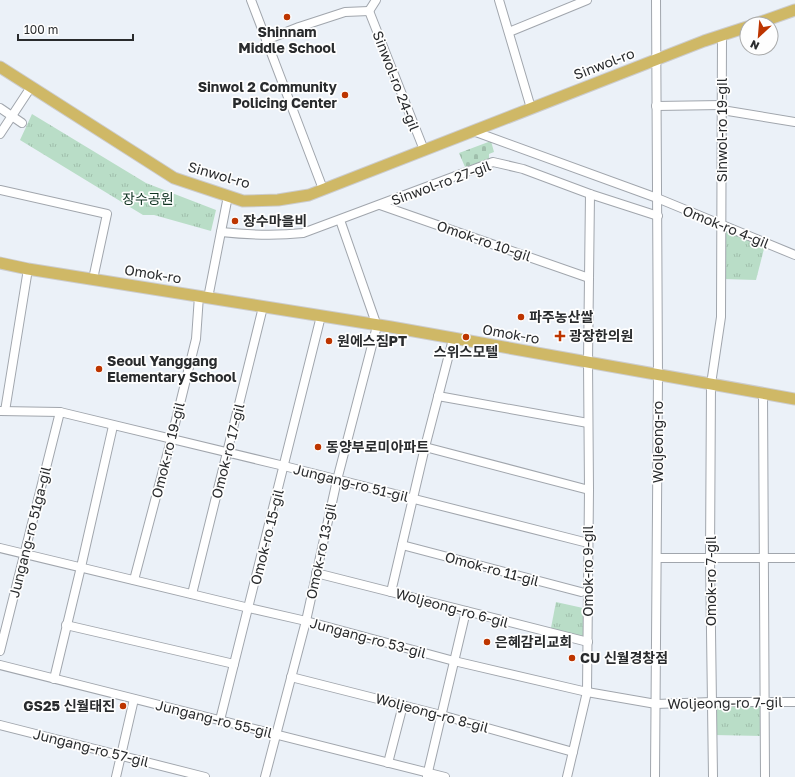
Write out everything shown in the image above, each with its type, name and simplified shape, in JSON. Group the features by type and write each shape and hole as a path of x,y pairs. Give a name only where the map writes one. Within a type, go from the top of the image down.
{"main road":[{"path":"777,16 795,10"},
{"name":"Sinwol-ro","path":"0,67 174,178 242,201 278,200 309,195 656,60 739,30"},
{"name":"Omok-ro","path":"0,263 28,269 321,316 795,399"}],"street":[{"path":"251,0 323,189"},
{"path":"266,40 299,27 345,12 369,11 376,0"},
{"path":"499,0 532,108"},
{"path":"508,32 574,2 588,0"},
{"name":"Woljeong-ro","path":"655,777 658,375 656,0"},
{"name":"Sinwol-ro 24-gil","path":"369,11 424,150"},
{"name":"Sinwol-ro 19-gil","path":"722,35 722,225"},
{"path":"0,134 30,87"},
{"path":"656,106 722,108 795,122"},
{"path":"0,108 11,117 22,123"},
{"path":"473,131 657,198"},
{"name":"Sinwol-ro 27-gil","path":"221,232 250,235 303,233 493,162 523,169 590,194 658,216"},
{"path":"0,190 107,214 93,279"},
{"path":"588,362 590,194"},
{"path":"203,297 221,232 228,196"},
{"name":"Omok-ro 4-gil","path":"657,198 795,255"},
{"name":"Omok-ro 10-gil","path":"380,205 589,278"},
{"path":"340,220 377,326"},
{"path":"711,384 721,317 722,225"},
{"path":"3,411 28,269"},
{"name":"Omok-ro 19-gil","path":"134,580 196,339 203,297"},
{"name":"Omok-ro 17-gil","path":"192,594 263,307"},
{"name":"Omok-ro 15-gil","path":"220,720 321,316"},
{"name":"Omok-ro 13-gil","path":"265,777 306,621 337,480 377,326"},
{"path":"391,592 425,447 453,339"},
{"name":"Omok-ro 9-gil","path":"567,777 587,692 589,490 588,362"},
{"name":"Omok-ro 7-gil","path":"711,384 710,558 713,777"},
{"path":"763,394 765,777"},
{"path":"438,396 588,423"},
{"name":"Jungang-ro 51-gil","path":"3,411 60,412 171,440 284,466 588,543"},
{"name":"Jungang-ro 51ga-gil","path":"0,651 60,412"},
{"path":"54,679 113,426"},
{"path":"425,447 589,490"},
{"name":"Omok-ro 11-gil","path":"402,545 581,592"},
{"name":"Jungang-ro 53-gil","path":"0,548 306,621 454,661 587,692 656,704"},
{"path":"657,558 795,558"},
{"name":"Woljeong-ro 6-gil","path":"316,574 588,642"},
{"path":"427,775 466,611"},
{"path":"66,625 234,664"},
{"name":"Jungang-ro 55-gil","path":"0,665 276,734 388,763 427,775 445,777"},
{"name":"Woljeong-ro 8-gil","path":"291,677 441,715 573,752"},
{"path":"116,777 134,699"},
{"name":"Woljeong-ro 7-gil","path":"656,704 795,702"},
{"path":"388,763 403,705"},
{"name":"Jungang-ro 57-gil","path":"0,725 205,777"}],"green space":[{"name":"장수공원","path":"32,114 146,183 216,210 211,231 154,215 143,215 20,140"},
{"path":"491,141 494,152 489,154 489,160 465,167 459,153"},
{"path":"728,230 765,245 756,280 723,279 722,236"},
{"path":"556,602 583,608 583,641 550,633"},
{"path":"713,703 763,703 763,736 713,735"}],"place":[{"name":"Shinnam Middle School","path":"287,17"},
{"name":"Sinwol 2 Community Policing Center","path":"345,95"},
{"name":"장수마을비","path":"235,221"},
{"name":"파주농산쌀","path":"521,317"},
{"name":"광장한의원","path":"560,336"},
{"name":"스위스모텔","path":"466,337"},
{"name":"원에스짐PT","path":"329,341"},
{"name":"Seoul Yanggang Elementary School","path":"99,369"},
{"name":"동양부로미아파트","path":"318,447"},
{"name":"은혜감리교회","path":"487,642"},
{"name":"CU 신월경창점","path":"572,658"},
{"name":"GS25 신월태진","path":"123,706"}]}
